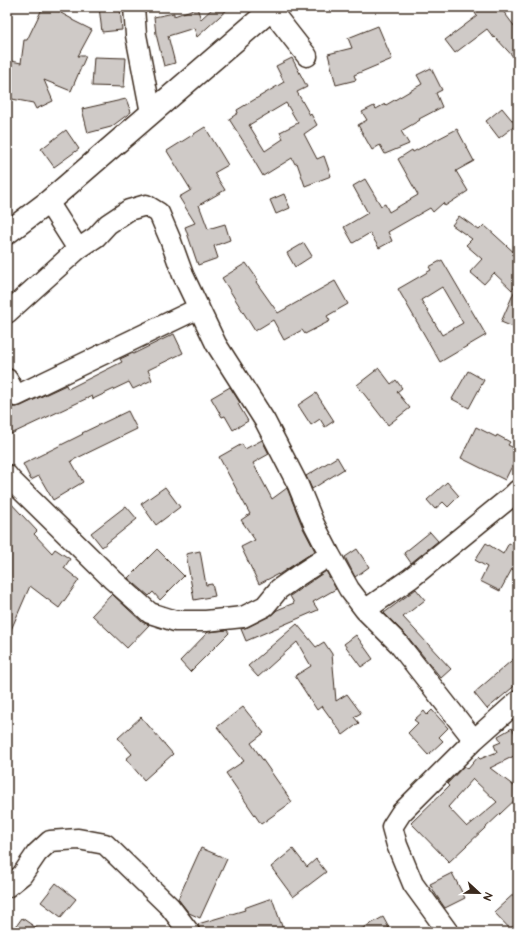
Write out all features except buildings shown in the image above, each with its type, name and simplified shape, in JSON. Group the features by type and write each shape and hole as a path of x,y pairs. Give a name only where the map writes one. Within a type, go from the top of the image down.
{"main road":[{"path":"7,233 48,202 273,8"}],"street":[{"path":"134,7 136,35 151,114"},
{"path":"273,8 307,56"},
{"path":"48,202 78,249"},
{"path":"7,313 78,249 96,237 108,224 129,210 146,205 159,213 183,275 216,344 265,421 298,485 314,524 349,589 365,610 398,643 474,740"},
{"path":"7,379 16,396 199,308"},
{"path":"7,475 113,580 150,613 176,621 206,621 243,617 265,606 279,589 330,555"},
{"path":"365,610 412,578 518,490"},
{"path":"448,932 413,884 397,845 392,827 401,813 474,740 518,701"},
{"path":"7,887 22,875 38,853 50,840 78,839 105,844 170,907 189,932"}]}
